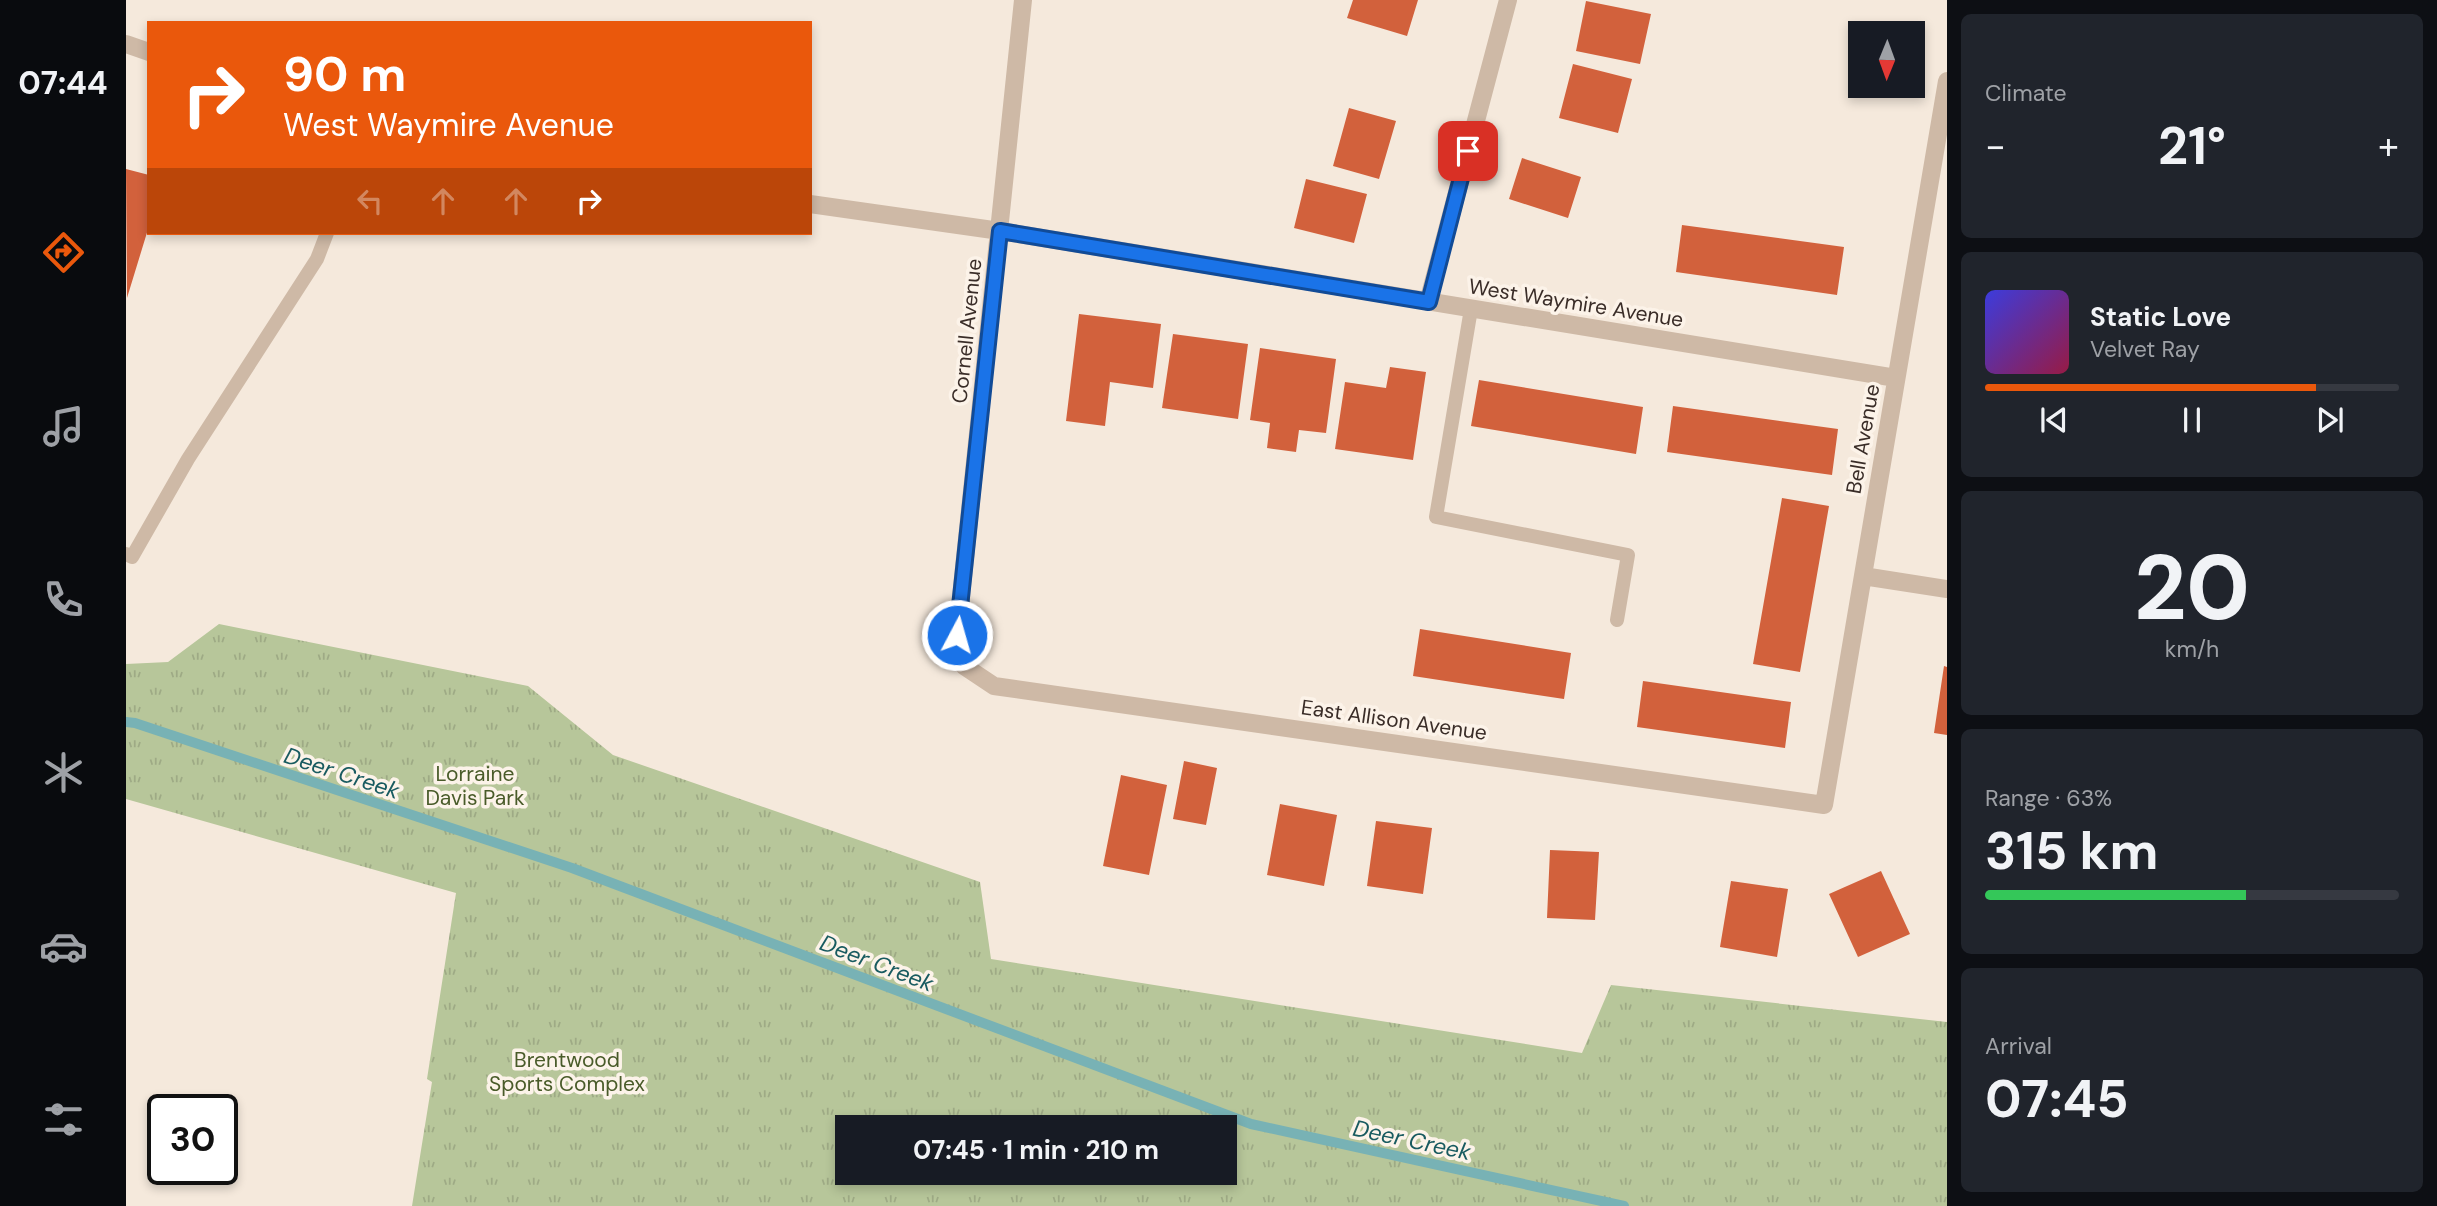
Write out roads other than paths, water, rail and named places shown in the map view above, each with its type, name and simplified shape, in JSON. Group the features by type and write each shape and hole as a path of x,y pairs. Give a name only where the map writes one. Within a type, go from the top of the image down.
{"street":[{"name":"Cornell Avenue","path":"964,666 957,635 1023,0"},
{"path":"1429,302 1508,0"},
{"path":"126,44 147,51"},
{"name":"Bell Avenue","path":"1824,805 1945,108 1947,81"},
{"name":"West Waymire Avenue","path":"812,204 1000,231 1896,378"},
{"path":"1863,576 1947,589"},
{"name":"East Allison Avenue","path":"964,666 994,686 1824,805"}],"lane":[{"path":"126,554 132,557 188,459 317,259 326,235"},
{"path":"1471,309 1436,517 1628,555 1617,620"}],"waterway":[{"name":"Deer Creek","path":"126,722 572,868 1251,1124 1624,1206"}],"park label":[{"name":"Lorraine Davis Park","path":"475,786"},
{"name":"Brentwood Sports Complex","path":"567,1072"}]}
